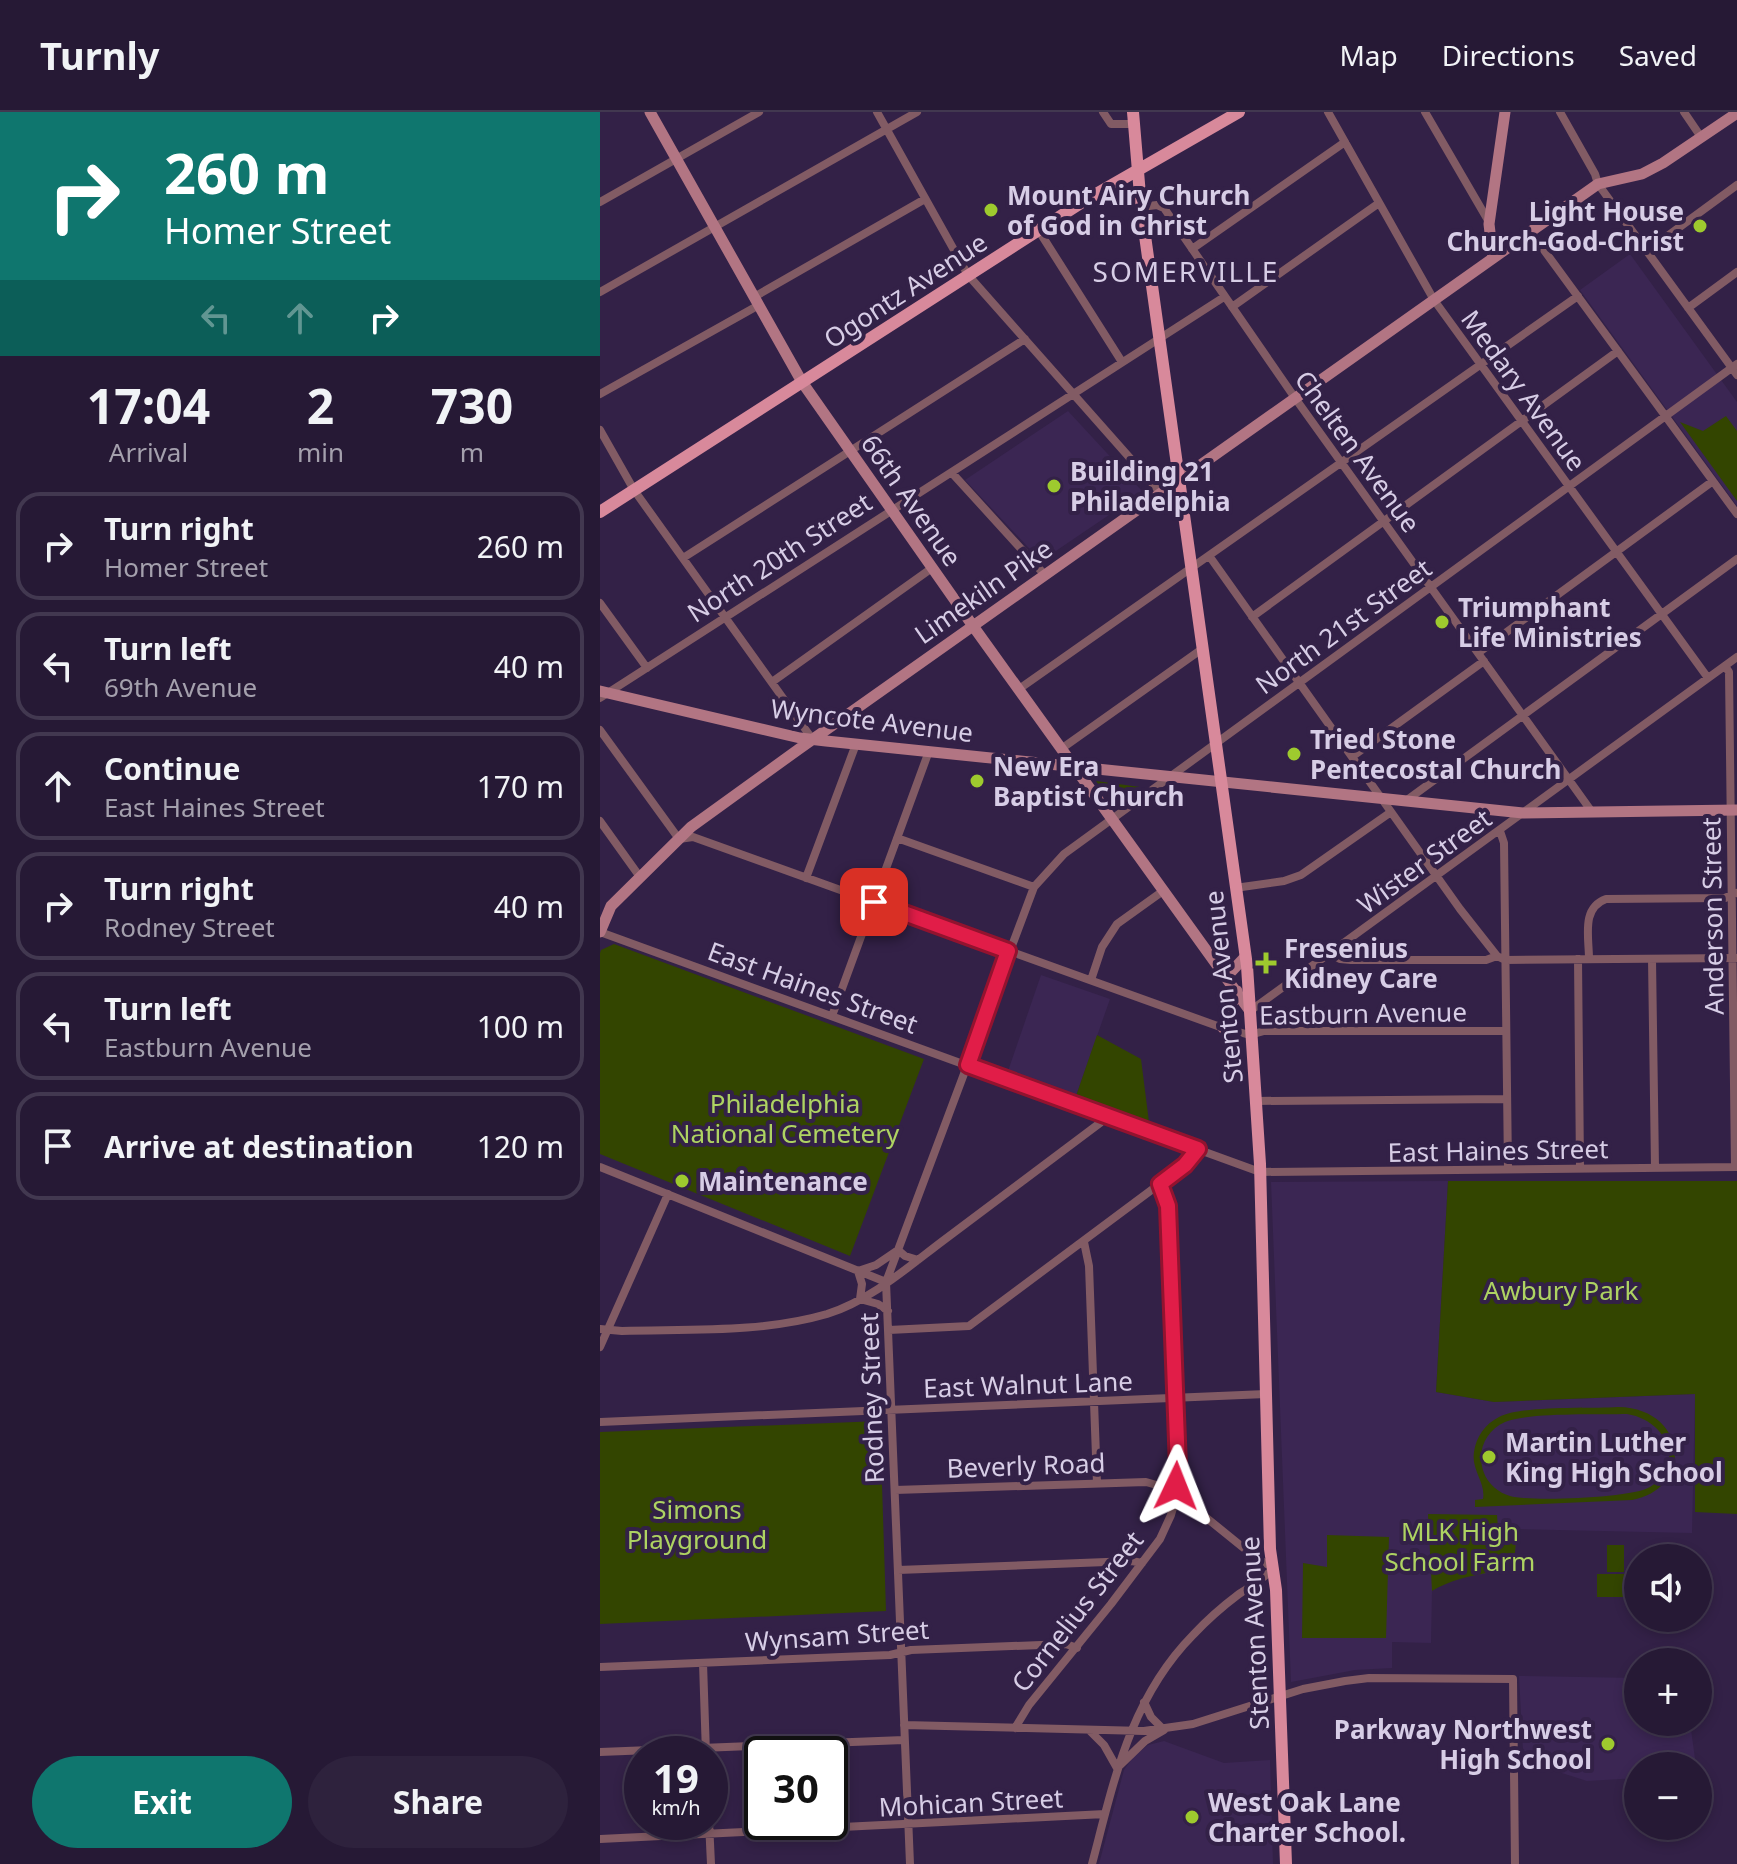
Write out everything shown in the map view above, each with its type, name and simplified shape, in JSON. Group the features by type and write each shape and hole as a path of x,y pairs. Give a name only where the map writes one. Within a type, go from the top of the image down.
{"main road":[{"name":"Ogontz Avenue","path":"600,512 968,275 1136,170 1239,112"},
{"name":"Stenton Avenue","path":"1133,118 1136,170 1222,781 1250,1011 1260,1172 1270,1549 1274,1568 1286,1864"}],"street":[{"name":"66th Avenue","path":"650,112 802,382 1250,1011"},
{"path":"600,202 759,112"},
{"path":"877,112 968,275 1160,492"},
{"path":"600,292 917,112"},
{"path":"1103,112 1111,124 1133,118"},
{"name":"Medary Avenue","path":"1328,112 1434,300 1708,678"},
{"path":"1425,112 1489,224"},
{"path":"1505,112 1489,224 1493,258 1598,184 1642,174 1737,113"},
{"path":"1560,112 1598,184 1735,369"},
{"path":"1684,112 1701,137"},
{"path":"1192,249 1345,142"},
{"path":"1647,251 1737,185"},
{"path":"600,394 925,199"},
{"path":"1232,307 1379,203"},
{"name":"Chelten Avenue","path":"1141,207 1161,206 1592,812"},
{"path":"1039,231 1122,362"},
{"path":"1530,231 1737,514"},
{"name":"Limekiln Pike","path":"600,932 611,906 691,827 1493,258"},
{"path":"1688,308 1737,272"},
{"path":"1019,689 1578,296"},
{"name":"North 20th Street","path":"603,694 1224,297"},
{"path":"683,558 1025,339"},
{"path":"1252,617 1618,351"},
{"name":"North 21st Street","path":"1008,951 1034,887 1064,854 1666,415 1735,369"},
{"path":"600,430 634,490 813,740"},
{"path":"952,473 1044,574"},
{"path":"1478,653 1713,481"},
{"path":"1210,557 1437,876 1501,958"},
{"path":"1407,800 1737,559"},
{"path":"772,682 932,568"},
{"path":"600,603 647,668"},
{"path":"1061,749 1202,649"},
{"name":"Wister Street","path":"1250,1011 1708,678 1730,670 1737,657"},
{"path":"1353,756 1484,661"},
{"name":"Anderson Street","path":"1730,670 1736,1167"},
{"name":"Wyncote Avenue","path":"603,694 813,740 1523,813 1734,810"},
{"path":"600,730 679,839"},
{"path":"806,878 856,744"},
{"path":"832,1016 929,751"},
{"path":"1235,888 1284,881 1301,875 1391,812"},
{"path":"600,821 640,877"},
{"path":"1500,831 1504,843 1501,958 1506,1031 1508,1168"},
{"name":"Eastburn Avenue","path":"679,839 693,837 1223,1028 1250,1035 1263,1031 1506,1031"},
{"path":"897,838 1034,887"},
{"path":"1091,980 1103,945 1117,924 1163,891"},
{"path":"1589,959 1589,915 1598,902 1606,899 1725,898 1734,894"},
{"name":"East Haines Street","path":"600,932 1260,1172 1736,1167"},
{"name":"Rodney Street","path":"910,1864 886,1282 1008,951"},
{"path":"1331,954 1351,960 1735,958"},
{"path":"1223,973 1230,973 1245,957"},
{"path":"1578,959 1580,1168"},
{"path":"1652,959 1655,1167"},
{"path":"1223,1028 1237,991"},
{"path":"1256,1101 1507,1099"},
{"path":"604,1330 782,1324 830,1313 860,1299 918,1260 1107,1115"},
{"path":"889,1330 969,1326 1185,1165 1198,1149"},
{"path":"600,1167 886,1282"},
{"name":"Cornelius Street","path":"1015,1728 1022,1713 1077,1648 1160,1539 1177,1494 1168,1206 1160,1184"},
{"path":"600,1347 604,1330 668,1194"},
{"path":"1084,1242 1089,1266 1097,1483"},
{"path":"858,1271 876,1265 898,1250 918,1260"},
{"path":"858,1271 862,1284 860,1299"},
{"path":"860,1299 878,1304 888,1311"},
{"name":"East Walnut Lane","path":"600,1422 1266,1394"},
{"name":"Beverly Road","path":"895,1490 1146,1482 1177,1494 1256,1558 1274,1568"},
{"path":"898,1570 1142,1563"},
{"path":"1092,1864 1117,1768 1129,1732 1144,1702 1191,1637 1214,1614 1274,1568"},
{"name":"Wynsam Street","path":"600,1667 1066,1644 1077,1648"},
{"path":"703,1663 705,1736"},
{"path":"904,1725 1129,1732 1164,1730 1224,1716 1321,1685 1369,1678 1513,1679 1515,1864"},
{"path":"1144,1702 1151,1717 1164,1730"},
{"path":"1089,1730 1104,1745 1117,1768"},
{"path":"1117,1768 1145,1741 1164,1730"},
{"path":"728,1750 904,1740"},
{"path":"600,1752 624,1752"},
{"name":"Mohican Street","path":"728,1833 1105,1814"},
{"name":"Mohican Street","path":"600,1839 624,1838"},
{"path":"710,1840 711,1864"}],"shaded area":[{"path":"1630,254 1737,402 1737,506 1580,290"},
{"name":"Building 21 Philadelphia","path":"1068,411 1143,492 1041,561 965,480"},
{"path":"1041,975 1110,999 1076,1096 1008,1071"},
{"name":"Martin Luther King High School","path":"1448,1181 1436,1392 1494,1402 1695,1394 1692,1533 1517,1529 1514,1565 1496,1572 1452,1579 1432,1591 1431,1643 1392,1642 1392,1668 1355,1670 1291,1682 1271,1182"},
{"name":"Parkway Northwest High School","path":"1519,1676 1624,1678 1624,1736 1692,1736 1694,1752 1624,1752 1624,1779 1587,1781 1546,1768 1524,1770"},
{"name":"West Oak Lane Charter School.","path":"1164,1741 1224,1763 1270,1760 1273,1864 1099,1864 1124,1770 1133,1757 1148,1745"}],"green space":[{"path":"1726,416 1737,431 1737,501 1680,422 1703,431"},
{"path":"1096,781 1140,787 1115,806"},
{"name":"Philadelphia National Cemetery","path":"614,944 924,1059 850,1256 600,1154 600,953"},
{"path":"1097,1035 1141,1059 1149,1122 1076,1096"},
{"name":"Awbury Park","path":"1448,1181 1737,1181 1737,1514 1695,1512 1695,1394 1494,1402 1436,1392"},
{"path":"1618,1407 1641,1411 1658,1420 1669,1434 1674,1449 1673,1466 1666,1481 1652,1493 1632,1500 1475,1507 1475,1500 1483,1499 1483,1493 1475,1465 1475,1446 1489,1423 1510,1413 1524,1411","holes":["1627,1414 1641,1418 1661,1434 1669,1455 1668,1467 1661,1478 1640,1491 1581,1498 1521,1498 1498,1490 1484,1473 1481,1457 1484,1443 1492,1431 1505,1422 1564,1415"]},
{"name":"Simons Playground","path":"880,1421 886,1611 600,1624 600,1432"},
{"name":"MLK High School Farm","path":"1428,1514 1497,1515 1498,1529 1517,1529 1514,1565 1454,1581 1432,1591"},
{"path":"1327,1535 1389,1537 1386,1638 1302,1638 1303,1563 1327,1567"},
{"path":"1607,1545 1624,1545 1624,1572 1607,1572"},
{"path":"1597,1574 1624,1574 1624,1597 1597,1597"}],"place":[{"name":"Mount Airy Church of God in Christ","path":"991,210"},
{"name":"Light House Church-God-Christ","path":"1700,226"},
{"name":"Building 21 Philadelphia","path":"1054,486"},
{"name":"Triumphant Life Ministries","path":"1442,622"},
{"name":"Tried Stone Pentecostal Church","path":"1294,754"},
{"name":"New Era Baptist Church","path":"977,781"},
{"name":"Fresenius Kidney Care","path":"1266,963"},
{"name":"Maintenance","path":"682,1181"},
{"name":"Martin Luther King High School","path":"1489,1457"},
{"name":"Parkway Northwest High School","path":"1608,1744"},
{"name":"West Oak Lane Charter School.","path":"1192,1817"}],"district":[{"name":"SOMERVILLE","path":"1186,271"}],"route":[{"path":"874,902 1008,951 968,1065 1198,1149 1185,1165 1160,1184 1168,1206 1178,1467 1176,1486"}]}
